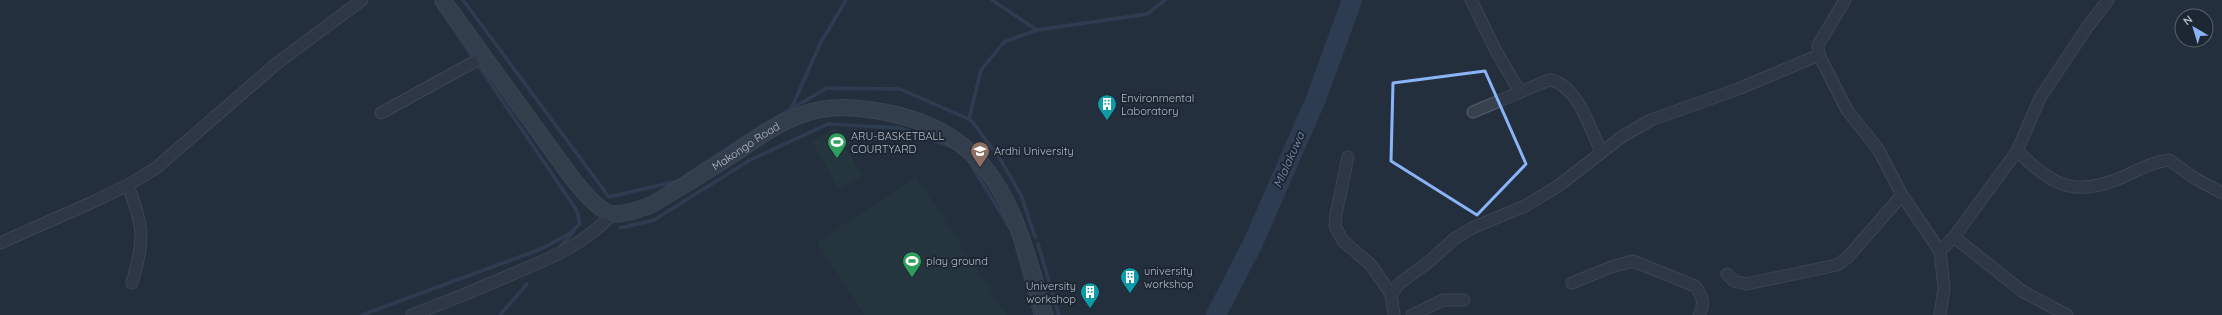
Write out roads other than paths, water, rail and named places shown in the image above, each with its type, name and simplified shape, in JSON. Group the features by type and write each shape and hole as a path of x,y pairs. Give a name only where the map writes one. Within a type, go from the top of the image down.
{"street":[{"path":"0,243 128,185 156,168 276,64 362,0"},
{"path":"412,315 497,281 574,246 590,236 613,214 601,208 586,194 567,171 443,0"},
{"path":"1471,0 1496,51 1520,92"},
{"path":"1845,0 1818,44 1819,55 1847,110 1878,149 1902,195 1940,251 1944,288 1940,315"},
{"path":"1940,251 1954,237 2017,151 2040,98 2086,29 2108,0"},
{"path":"1391,294 1400,283 1430,261 1454,239 1472,228 1525,206 1558,186 1601,151 1651,120 1738,89 1819,55"},
{"path":"381,113 483,57"},
{"path":"1473,112 1549,80 1558,81 1572,94 1582,110 1601,151"},
{"name":"Makongo Road","path":"613,214 633,211 651,204 766,133 816,109 837,106 910,117 948,135 979,158 996,181 1012,211 1045,315"},
{"path":"2017,151 2051,180 2064,185 2085,188 2120,178 2153,163 2169,160 2196,179 2222,193"},
{"path":"1348,157 1336,214 1335,226 1343,241 1371,265 1391,294 1394,315"},
{"path":"128,185 142,229 142,243 132,283"},
{"path":"1727,274 1734,281 1746,284 1837,265 1848,257 1902,195"},
{"path":"1954,237 2022,291 2067,315"},
{"path":"1572,283 1611,267 1633,261 1695,286 1702,294 1703,308 1699,315"},
{"path":"1412,315 1443,300 1464,300"}],"waterway":[{"path":"463,0 609,197 678,181"},
{"path":"791,109 821,42 846,0"},
{"path":"992,0 1037,30 1147,14 1165,0"},
{"name":"Mlalakuwa","path":"1216,315 1253,243 1316,99 1352,0"},
{"path":"436,3 577,211 580,224"},
{"path":"969,119 981,70 1004,42 1037,30"},
{"path":"685,176 758,128 827,88 900,89 971,120 1000,159 1021,195 1035,237"},
{"path":"620,228 654,220 750,160 828,124 900,128 955,148"},
{"path":"967,158 1010,228"},
{"path":"362,315 541,249 567,235 580,224"},
{"path":"558,249 574,231"},
{"path":"1038,244 1059,315"},
{"path":"1016,245 1035,315"},
{"path":"500,315 527,284"}],"place":[{"name":"Environmental Laboratory","path":"1107,121"},
{"name":"ARU-BASKETBALL COURTYARD","path":"837,159"},
{"name":"Ardhi University","path":"980,168"},
{"name":"play ground","path":"912,278"},
{"name":"university workshop","path":"1130,294"},
{"name":"University workshop","path":"1090,309"}]}
